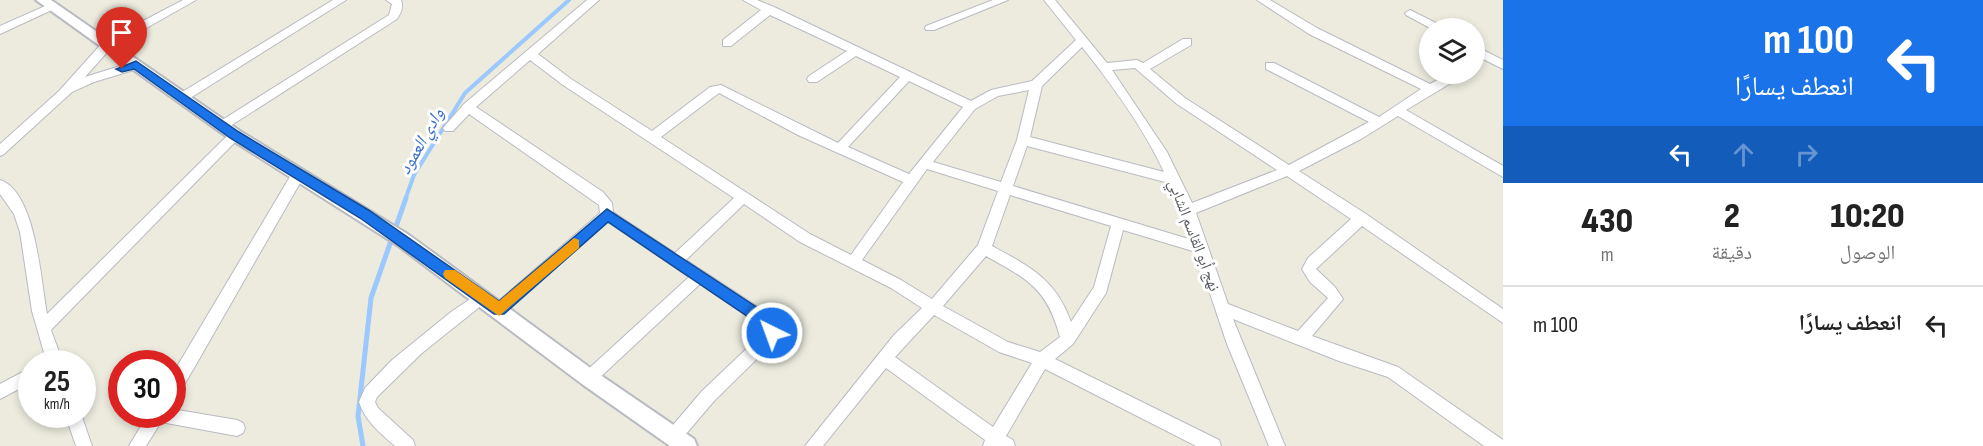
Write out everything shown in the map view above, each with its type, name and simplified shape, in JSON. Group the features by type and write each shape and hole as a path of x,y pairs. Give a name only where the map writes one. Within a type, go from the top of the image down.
{"street":[{"path":"0,151 63,94 107,45 191,0"},
{"path":"183,97 341,0"},
{"path":"222,125 393,17 398,9 397,2 391,0"},
{"path":"449,128 468,107 594,0"},
{"path":"748,0 971,106"},
{"path":"930,28 1004,0"},
{"name":"نهج أبو القاسم الشابي","path":"1049,0 1104,67 1149,131 1175,180 1277,446"},
{"path":"1262,0 1313,30 1428,88"},
{"path":"0,30 47,3 235,135 299,172 403,240 589,378 681,441 708,396 772,333 770,323 607,215"},
{"path":"727,43 770,9"},
{"path":"1410,13 1419,18"},
{"path":"853,263 911,180 971,106 995,93 1036,84 1082,41"},
{"path":"1142,69 1187,42"},
{"path":"813,79 855,51"},
{"path":"530,54 567,81 654,136 805,238 934,306 965,327 1004,347 1042,360 1213,446"},
{"path":"1485,57 1503,65"},
{"path":"1104,67 1134,63 1182,100 1361,218 1503,317"},
{"path":"63,94 90,79 136,65"},
{"path":"1270,66 1379,122"},
{"path":"841,147 907,76"},
{"path":"813,446 884,358 934,306 984,248 1023,140 1036,84"},
{"path":"1188,210 1241,193 1289,170 1379,122 1436,84"},
{"path":"654,136 714,90 721,89 802,132 841,147 911,180"},
{"path":"468,107 598,196 606,203 607,215"},
{"path":"1396,110 1503,172"},
{"path":"43,328 235,135"},
{"path":"1023,140 1175,180"},
{"path":"925,164 1201,248"},
{"path":"186,368 210,331 254,248 299,172"},
{"path":"0,185 10,194 20,211 43,328 50,350"},
{"path":"676,260 744,196"},
{"path":"499,309 607,215"},
{"path":"1301,338 1336,299 1332,292 1313,278 1309,269 1313,262 1361,218"},
{"path":"884,358 998,443 1042,360 1068,339 1101,289 1118,223"},
{"path":"984,248 1033,276 1049,289 1062,311 1068,339"},
{"path":"589,378 700,275"},
{"path":"407,446 369,410 367,396 373,386 405,358 482,297"},
{"path":"1223,308 1394,372 1498,446"},
{"path":"0,392 18,382"},
{"path":"186,419 237,428"},
{"path":"78,428 84,446"},
{"path":"137,446 148,428"}],"waterway":[{"name":"وادي العمود","path":"405,200 414,175 465,93 569,0"},
{"name":"وادي العمود","path":"363,446 358,416 371,298 406,198"}],"slow traffic":[{"path":"450,274 499,309 574,244"}],"route":[{"path":"122,69 136,65 235,135 365,214 499,309 607,215 770,323 772,333"}]}
